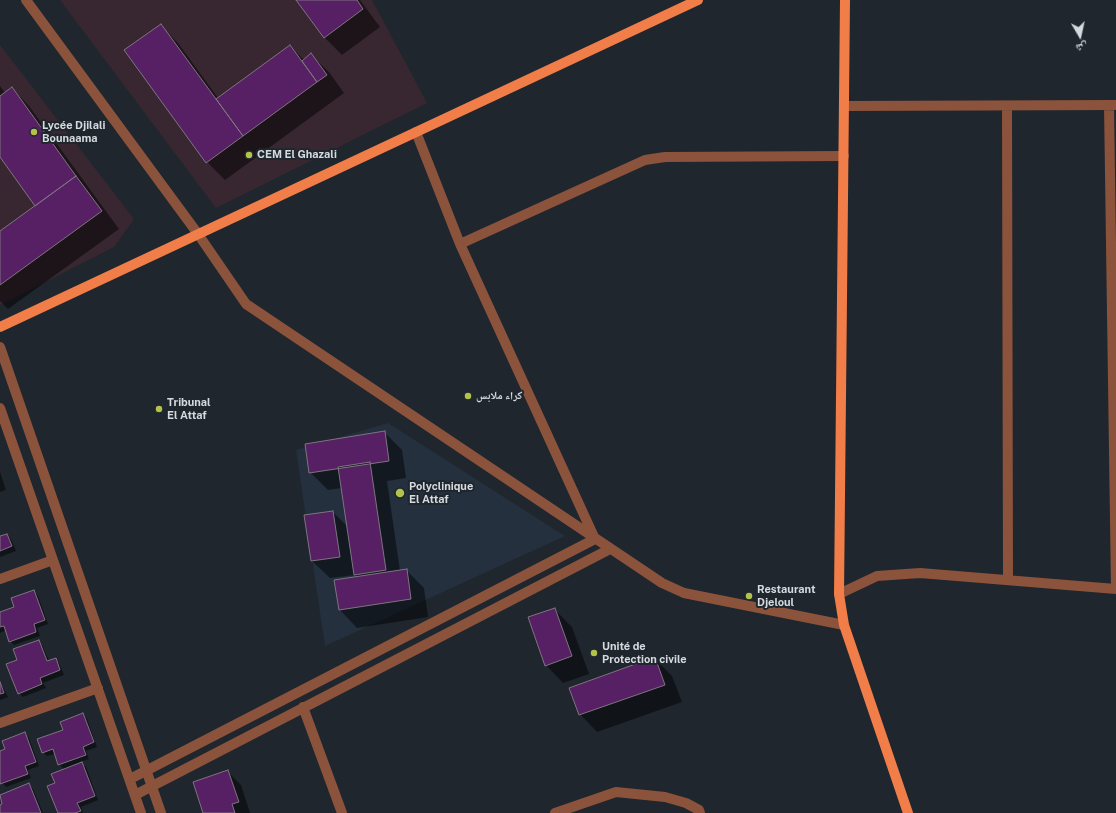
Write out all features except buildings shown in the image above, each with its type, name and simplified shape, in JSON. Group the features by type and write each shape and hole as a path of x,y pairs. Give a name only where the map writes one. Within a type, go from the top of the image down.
{"main road":[{"path":"0,327 698,0"},
{"path":"845,0 839,594 844,625 908,813"}],"street":[{"path":"26,0 198,234 246,304 662,583 684,593 844,625"},
{"path":"839,594 877,576 920,573 1116,589 1113,105 844,106"},
{"path":"1007,106 1008,580"},
{"path":"416,132 460,244 595,539"},
{"path":"460,244 645,160 665,157 844,156"},
{"path":"0,347 161,813"},
{"path":"0,408 4,430 53,560 141,813"},
{"path":"130,779 595,539"},
{"path":"135,795 610,549"},
{"path":"0,579 53,560"},
{"path":"0,723 98,688"},
{"path":"303,707 342,813"},
{"path":"555,813 616,792 665,797 686,804 699,810 700,813"}],"shaded area":[{"name":"CEM El Ghazali","path":"60,0 372,0 427,103 216,208"},
{"name":"Lycée Djilali Bounaama","path":"0,45 134,219 114,247 0,305"},
{"name":"Polyclinique El Attaf","path":"388,423 565,536 325,646 296,450"}],"place":[{"name":"Lycée Djilali Bounaama","path":"34,132"},
{"name":"CEM El Ghazali","path":"249,155"},
{"name":"كراء ملابس","path":"468,396"},
{"name":"Tribunal El Attaf","path":"159,409"},
{"name":"Polyclinique El Attaf","path":"400,493"},
{"name":"Restaurant Djeloul","path":"749,596"},
{"name":"Unité de Protection civile","path":"594,653"}]}
